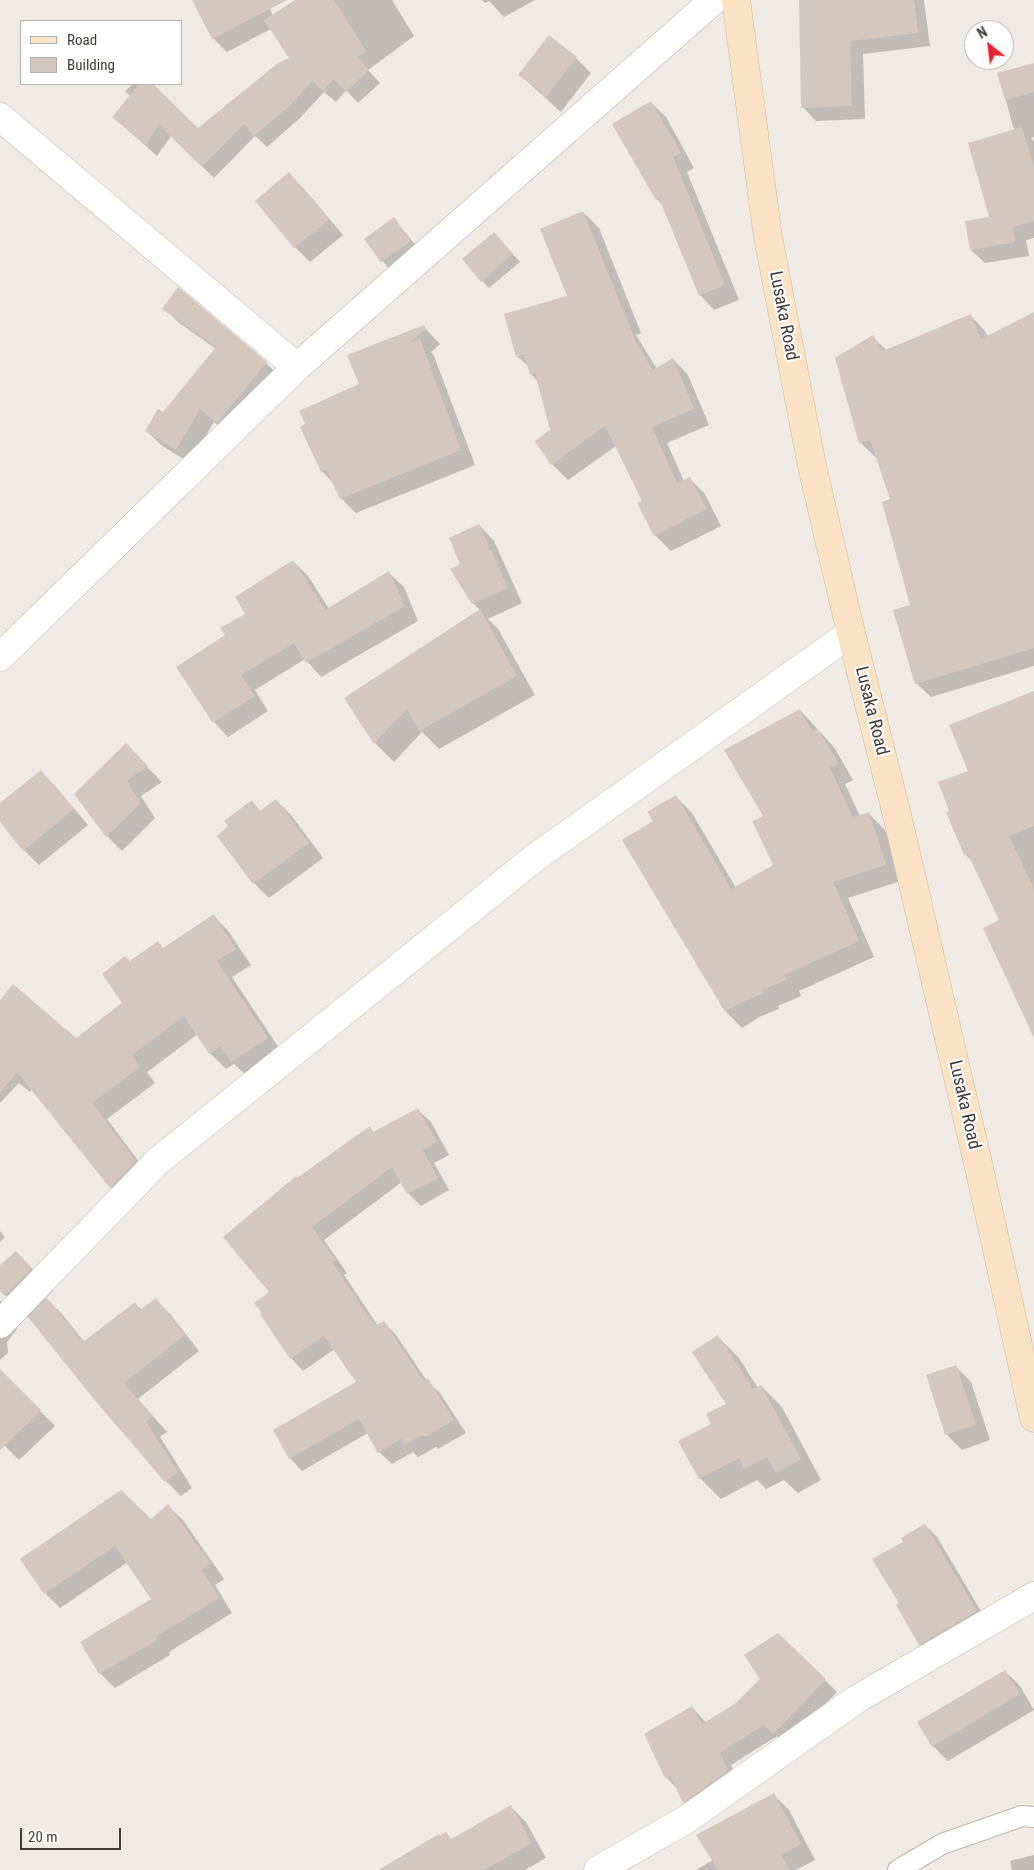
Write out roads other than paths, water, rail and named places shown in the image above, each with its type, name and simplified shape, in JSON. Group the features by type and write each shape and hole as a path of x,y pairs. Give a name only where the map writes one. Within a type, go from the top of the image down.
{"street":[{"path":"0,657 297,367 714,0"},
{"name":"Lusaka Road","path":"736,0 768,237 812,466 851,633 897,815 980,1172 1034,1418"},
{"path":"0,117 297,367"},
{"path":"0,1324 158,1162 536,857 851,633"},
{"path":"598,1870 687,1819 857,1699 1034,1596"}],"lane":[{"path":"898,1870 942,1844 1022,1816 1034,1817"}]}
